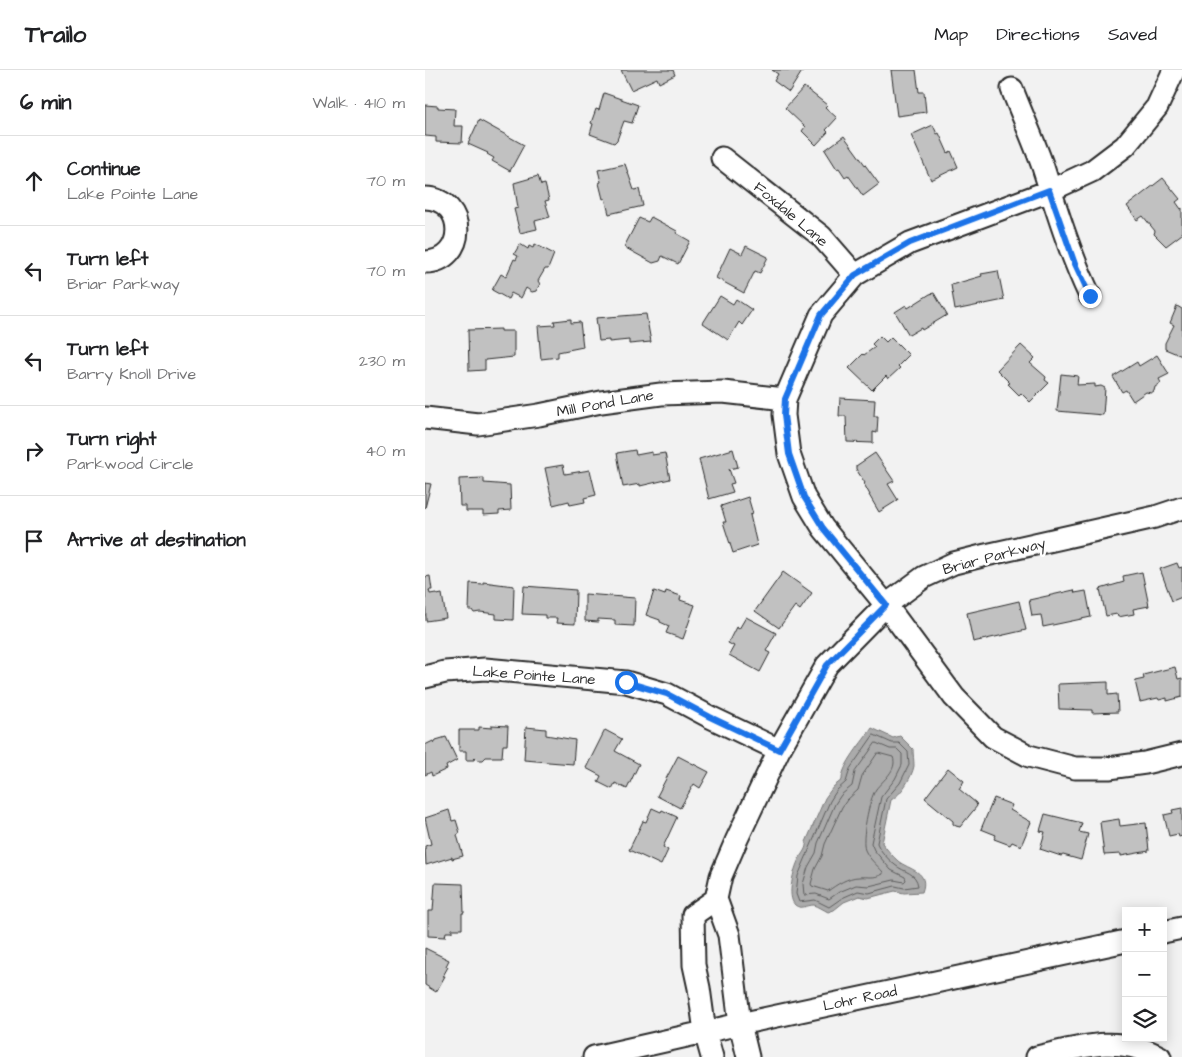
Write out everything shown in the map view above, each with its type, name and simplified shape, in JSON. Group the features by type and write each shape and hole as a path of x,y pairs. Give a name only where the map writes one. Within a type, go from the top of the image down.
{"street":[{"path":"1174,70 1157,107 1125,146 1092,171 1049,190 910,243 855,275 821,315 785,399 784,415 789,454 804,497 823,528 886,605 954,698 993,737 1029,756 1075,768 1109,768 1145,763 1182,754"},
{"path":"1012,89 1043,167 1049,190 1075,264 1090,296"},
{"name":"Foxdale Lane","path":"722,158 821,236 855,275"},
{"path":"425,198 438,200 447,206 454,214 457,225 457,236 447,254 438,260 425,262"},
{"name":"Mill Pond Lane","path":"425,418 478,424 539,415 601,402 661,394 723,392 785,399"},
{"name":"Briar Parkway","path":"715,899 721,876 779,750 827,665 886,605 924,577 954,564 1155,517 1182,508"},
{"name":"Lake Pointe Lane","path":"425,677 445,672 485,669 626,682 667,694 779,750"},
{"path":"712,1057 705,1032 694,965 693,915 715,899 729,935 740,1024 748,1057"},
{"path":"1167,931 1182,928"},
{"name":"Lohr Road","path":"594,1057 1122,942"},
{"path":"1037,1057 1088,1046 1117,1044 1144,1048 1160,1057"}],"water":[{"path":"872,728 893,738 900,736 913,749 913,770 902,790 891,800 882,843 898,861 921,875 924,885 922,892 904,893 895,891 868,898 859,896 844,902 828,912 814,905 797,906 792,901 791,889 797,863 805,849 806,842 825,798 833,787 842,780 849,761"}],"building":[{"path":"621,70 673,70 675,75 659,83 657,78 631,90"},
{"path":"772,70 803,70 789,92 774,81 778,74"},
{"path":"891,70 916,70 919,92 924,92 926,112 897,116"},
{"path":"804,87 827,105 825,107 837,118 816,145 802,131 805,127 785,108"},
{"path":"604,93 638,105 632,123 624,121 614,143 590,134 593,124 591,123 596,109 599,110"},
{"path":"425,105 455,109 454,126 463,126 462,143 436,142 436,137 425,136"},
{"path":"479,120 524,145 510,171 492,161 494,158 488,153 468,144"},
{"path":"933,125 937,134 939,133 948,153 951,151 958,167 931,180 911,135"},
{"path":"844,136 879,184 863,196 848,175 845,177 839,168 837,169 825,150"},
{"path":"625,164 634,190 639,189 643,206 609,214 599,183 601,182 598,170"},
{"path":"538,176 541,185 545,184 549,200 545,201 550,217 535,221 537,229 520,233 514,209 518,208 514,183"},
{"path":"1163,178 1180,199 1176,202 1182,208 1182,234 1166,246 1154,234 1155,231 1143,216 1137,220 1127,206"},
{"path":"651,217 677,231 676,233 690,241 678,264 662,256 660,261 653,263 624,247 639,218 648,222"},
{"path":"520,244 528,249 529,246 533,248 535,244 554,254 548,269 545,269 538,281 540,284 536,291 532,292 526,288 521,298 511,293 508,299 492,290 501,274 506,277 514,259 516,260 518,256 514,254"},
{"path":"746,246 768,257 760,273 755,271 744,293 716,278 730,248 742,254"},
{"path":"998,271 1004,300 955,310 951,285 982,276 981,274"},
{"path":"934,293 947,315 922,330 921,328 909,335 895,312 906,305 908,308"},
{"path":"720,296 733,304 736,299 752,310 742,325 739,322 728,340 703,323"},
{"path":"1177,306 1182,309 1182,356 1165,349 1165,343 1174,325 1170,323"},
{"path":"646,314 651,342 629,344 629,340 599,341 596,318"},
{"path":"571,319 571,323 580,322 583,347 558,352 558,357 541,359 538,326 555,325 554,321"},
{"path":"501,329 501,331 514,331 514,357 485,360 485,370 469,371 468,330"},
{"path":"880,336 886,342 891,337 909,355 898,366 900,368 888,379 886,376 872,390 849,368 863,354 875,347 872,344"},
{"path":"1021,345 1035,358 1030,363 1046,377 1045,380 1049,383 1030,402 1021,393 1019,395 997,370"},
{"path":"1157,355 1169,374 1159,379 1161,383 1155,387 1154,391 1151,393 1146,392 1133,401 1126,390 1122,392 1113,377 1137,362 1139,366"},
{"path":"1061,374 1078,376 1077,385 1095,384 1095,387 1101,386 1105,388 1103,415 1057,411"},
{"path":"840,398 875,400 874,416 878,416 877,433 873,432 873,443 847,442 846,416 839,416"},
{"path":"733,449 738,467 729,469 734,483 730,484 733,492 709,499 699,459"},
{"path":"635,450 636,455 652,452 652,455 665,453 670,479 640,486 640,484 623,487 617,453"},
{"path":"875,453 894,481 888,484 898,500 879,512 856,469 856,466"},
{"path":"563,465 565,474 590,470 596,495 584,498 585,502 570,505 569,501 553,505 545,468"},
{"path":"484,478 484,483 510,485 511,510 499,511 499,514 483,515 483,511 466,511 466,506 460,506 459,479"},
{"path":"425,483 431,484 425,508"},
{"path":"748,497 753,514 750,515 757,545 733,553 723,522 726,522 721,506"},
{"path":"1177,563 1179,568 1182,567 1182,597 1172,601 1160,569"},
{"path":"783,572 812,593 800,610 795,606 779,628 755,611"},
{"path":"1142,572 1149,606 1133,609 1134,614 1118,617 1117,614 1106,616 1100,589 1124,582 1123,576"},
{"path":"430,576 432,590 429,590 430,594 442,594 446,618 426,621 425,577"},
{"path":"483,582 514,586 513,620 496,619 496,614 474,613 472,610 469,610 470,583 483,584"},
{"path":"524,586 576,590 575,624 556,623 557,618 545,618 545,615 522,614"},
{"path":"1074,590 1075,593 1086,591 1091,617 1043,627 1041,615 1032,616 1029,600"},
{"path":"654,591 665,595 666,591 681,596 680,600 695,605 683,639 666,633 669,626 660,622 660,620 646,615"},
{"path":"585,594 635,598 634,626 615,625 615,620 598,619 598,622 585,621"},
{"path":"1019,601 1026,630 973,642 967,613"},
{"path":"746,617 776,633 766,651 770,653 760,672 729,655 734,646 728,643 736,627 739,629"},
{"path":"1175,667 1178,679 1182,678 1182,697 1167,701 1167,698 1159,700 1158,698 1140,702 1135,681 1144,679 1143,675"},
{"path":"1108,682 1108,695 1117,694 1118,712 1092,713 1092,710 1059,709 1058,684"},
{"path":"492,725 508,726 507,745 503,745 502,757 486,757 483,760 478,760 475,757 474,760 466,760 466,751 459,751 459,730 479,730 479,727 492,728"},
{"path":"526,727 546,729 546,735 575,740 573,764 524,760"},
{"path":"605,730 622,739 615,751 639,764 627,789 615,783 612,789 598,782 601,776 586,768"},
{"path":"446,737 457,760 446,766 447,769 432,776 431,772 425,775 425,745"},
{"path":"678,756 709,772 700,788 694,784 680,808 657,796"},
{"path":"948,768 964,781 959,789 977,806 960,827 953,824 953,821 925,798"},
{"path":"994,798 1012,805 1010,810 1031,822 1021,846 1012,842 1010,845 994,839 996,835 981,829"},
{"path":"652,808 661,812 662,810 677,817 663,847 668,850 661,865 629,850 643,821 646,822"},
{"path":"1182,808 1182,836 1179,837 1178,834 1169,836 1164,815 1173,813 1172,810"},
{"path":"449,810 452,821 456,820 460,833 457,835 463,856 452,859 452,857 426,865 425,846 431,844 425,818"},
{"path":"1045,814 1082,823 1079,832 1088,834 1081,860 1040,849 1045,832 1040,831"},
{"path":"1119,819 1120,826 1146,823 1149,851 1121,856 1121,854 1104,855 1100,822"},
{"path":"435,883 463,884 464,913 462,913 462,929 452,929 452,932 446,932 445,937 428,936 428,911 433,911"},
{"path":"425,948 449,960 446,966 448,967 443,976 445,976 436,992 425,985"}],"route":[{"path":"626,682 667,694 779,750 827,665 886,605 823,528 804,497 789,454 784,415 785,399 821,315 855,275 910,243 960,226 1049,190 1075,264 1090,296"}]}
